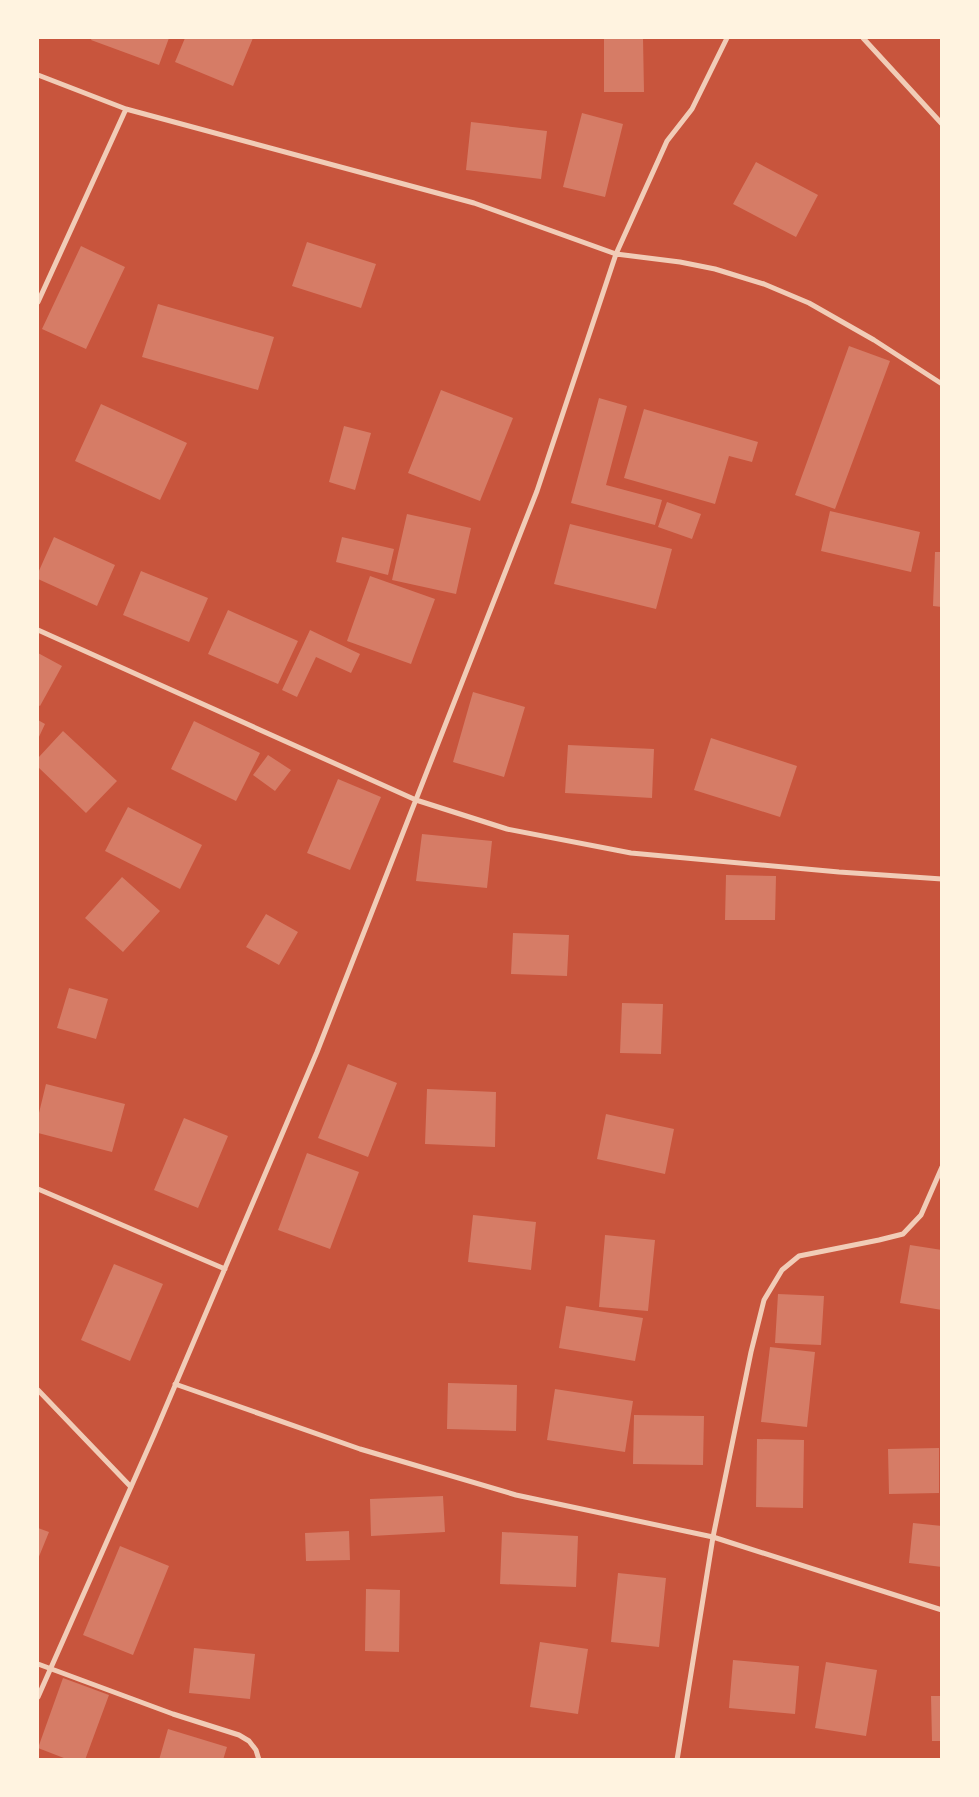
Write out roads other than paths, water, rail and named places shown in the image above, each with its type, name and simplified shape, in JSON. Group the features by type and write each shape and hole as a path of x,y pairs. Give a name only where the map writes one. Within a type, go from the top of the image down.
{"street":[{"path":"38,1697 49,1668 131,1486 225,1269 317,1052 537,491 616,254 667,141 692,109 726,38"},
{"path":"863,38 942,124"},
{"path":"38,75 126,109 474,203 616,254 680,262 715,269 764,284 809,303 874,340 942,384"},
{"path":"38,302 126,109"},
{"path":"38,630 416,800 507,829 631,853 839,872 942,879"},
{"path":"677,1760 713,1537 751,1352 764,1300 782,1270 799,1256 903,1234 921,1215 942,1167"},
{"path":"38,1189 225,1269"},
{"path":"175,1384 360,1449 516,1495 713,1537 942,1610"},
{"path":"38,1390 131,1486"},
{"path":"38,1664 173,1714 239,1735 249,1741 256,1750 259,1760"}]}
